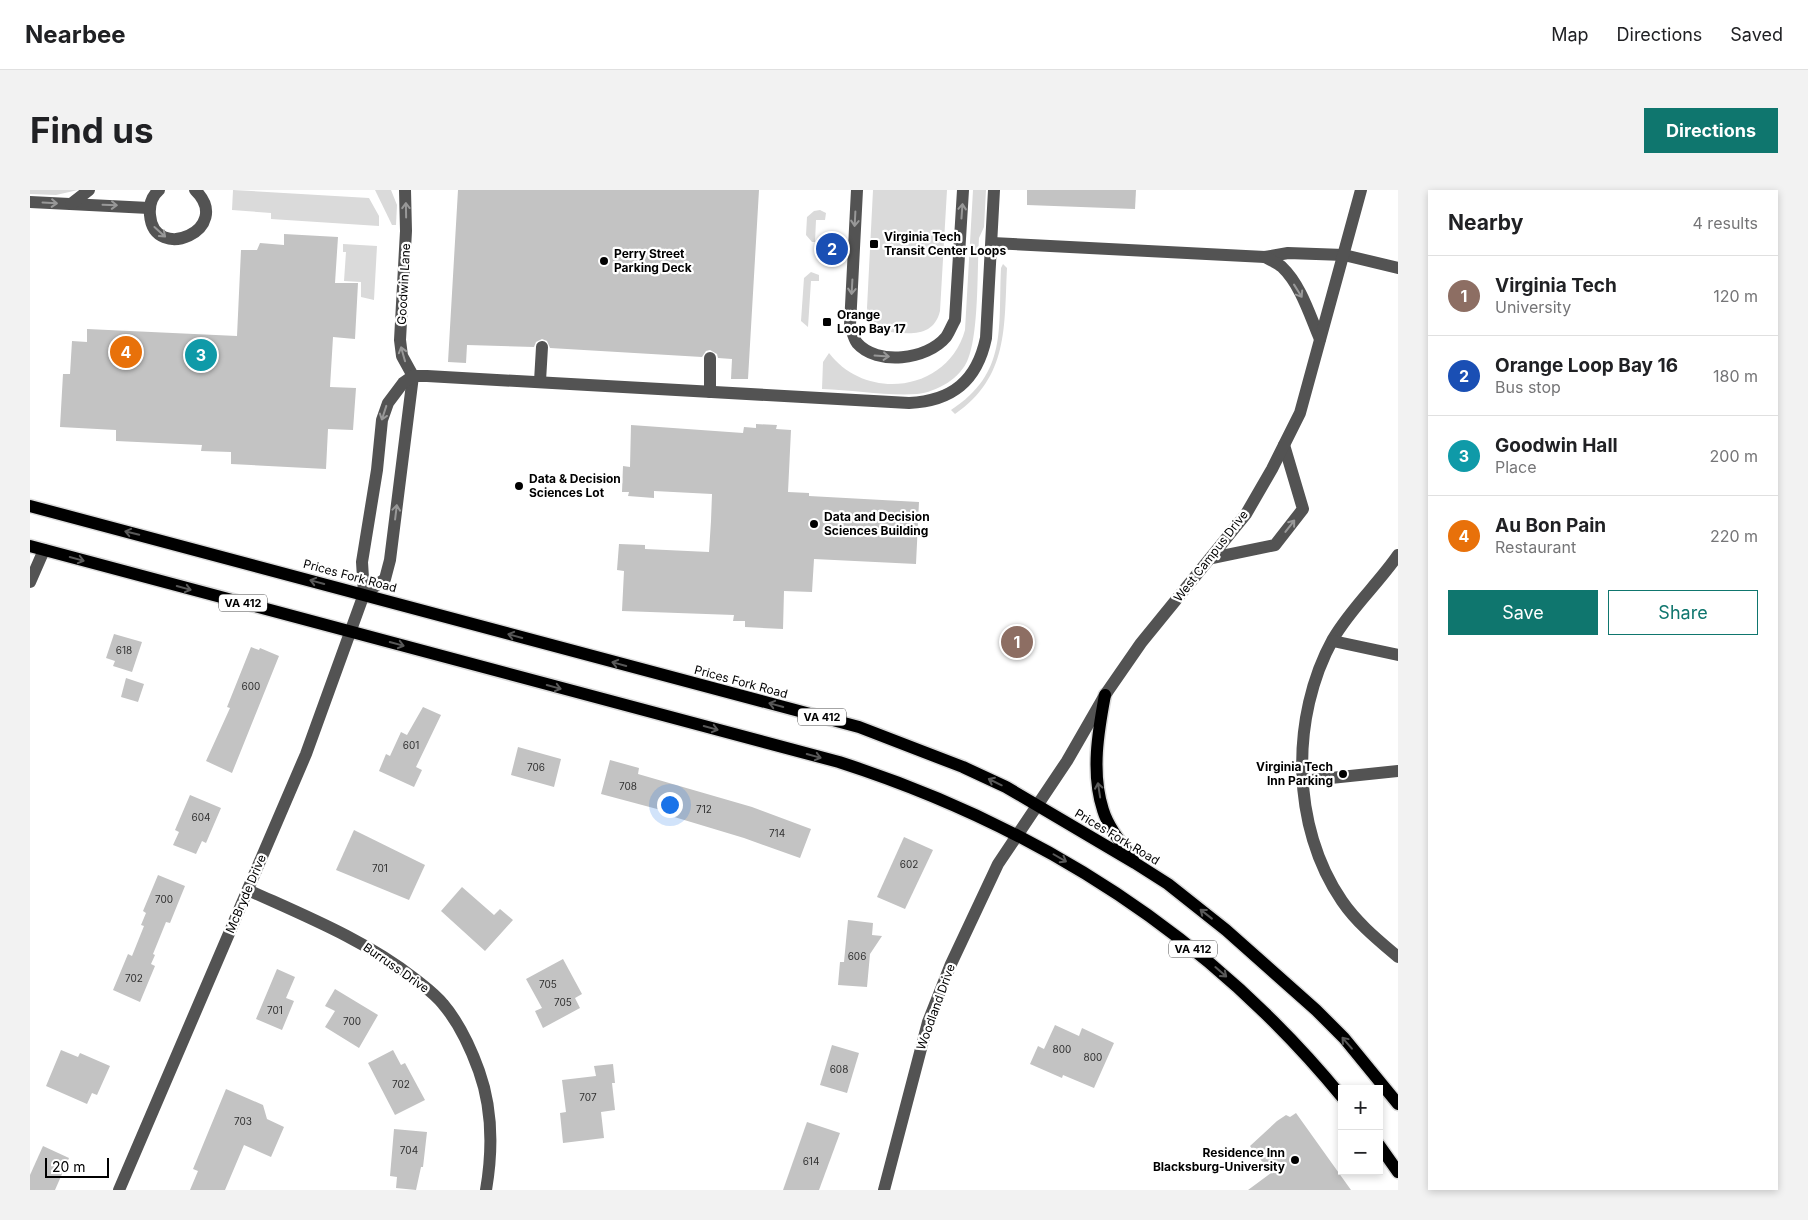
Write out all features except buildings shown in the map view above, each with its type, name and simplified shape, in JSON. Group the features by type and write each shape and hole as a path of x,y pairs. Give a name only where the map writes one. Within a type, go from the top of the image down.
{"main road":[{"name":"Prices Fork Road","path":"30,506 860,727 963,767 1038,805 1136,863 1204,913 1282,978 1344,1038 1398,1104"},
{"name":"VA 412","path":"30,546 839,762 921,790 1017,835 1129,901 1186,943 1263,1011 1338,1092"},
{"path":"1104,695 1096,772 1099,793 1103,811 1116,835 1136,863"},
{"path":"1383,1151 1398,1172"}],"street":[{"path":"71,204 89,190"},
{"path":"159,190 151,200 149,208 150,220 156,230 172,239 190,237 199,229 205,218 205,206 200,195 195,190"},
{"name":"Goodwin Lane","path":"405,190 406,231 400,340 402,356 413,376"},
{"path":"857,190 850,325 857,343 874,356 897,357 924,353 945,338 955,320 963,190"},
{"path":"364,594 362,562 377,470 382,420 388,403 403,383 413,376 540,381 909,402 925,402 946,396 955,391 969,378 981,358 986,338 994,190"},
{"name":"West Campus Drive","path":"1017,835 1067,761 1104,695 1141,644 1246,514 1284,445 1300,412 1361,190"},
{"path":"30,202 149,208"},
{"path":"992,242 1265,257 1288,252 1344,255 1398,268"},
{"path":"1265,257 1282,266 1302,297 1320,339"},
{"path":"540,381 542,347"},
{"path":"710,358 710,392"},
{"path":"364,594 385,579 390,560 413,376"},
{"path":"1212,558 1276,545 1303,509 1284,445"},
{"path":"30,582 44,550"},
{"path":"1398,555 1350,614 1333,641 1318,676 1309,708 1303,743 1302,781 1312,831 1324,868 1341,900 1398,957"},
{"name":"McBryde Drive","path":"119,1190 306,754 364,594"},
{"path":"1333,641 1398,655"},
{"path":"1302,781 1398,771"},
{"name":"Woodland Drive","path":"884,1190 921,1045 937,998 998,864 1017,835"},
{"name":"Burruss Drive","path":"248,890 353,938 409,975 443,1004 458,1024 473,1052 486,1096 492,1151 486,1190"}],"shaded area":[{"path":"30,190 78,190 56,195 30,194"},
{"path":"233,190 369,198 379,216 379,226 271,219 271,213 232,210"},
{"path":"375,190 391,190 397,205 396,225 392,225"},
{"path":"873,190 947,190 940,311 931,327 925,331 909,333 882,331 869,317 867,308"},
{"path":"973,190 986,190 984,227 979,238 974,333 972,347 965,366 947,383 925,393 894,394 822,389 823,362 829,353 845,369 863,379 884,384 904,383 924,377 942,367 956,351 965,330"},
{"path":"820,210 826,213 825,220 816,220 815,242 812,242 806,235 807,217 814,211"},
{"path":"343,244 377,246 374,300 361,297 361,282 344,281 346,252 343,252"},
{"path":"1003,264 1007,268 1005,310 1000,349 994,367 985,384 973,399 955,414 951,410 969,396 982,381 991,365 999,330 1001,268"},
{"path":"811,272 819,275 819,281 811,281 808,327 801,321 804,278"}],"place":[{"name":"Virginia Tech Transit Center Loops","path":"874,244"},
{"name":"Orange Loop Bay 16","path":"832,249"},
{"name":"Perry Street Parking Deck","path":"604,261"},
{"name":"Orange Loop Bay 17","path":"827,322"},
{"name":"Au Bon Pain","path":"126,352"},
{"name":"Goodwin Hall","path":"201,355"},
{"name":"Data & Decision Sciences Lot","path":"519,486"},
{"name":"Data and Decision Sciences Building","path":"814,524"},
{"name":"Virginia Tech","path":"1017,642"},
{"name":"Virginia Tech Inn Parking","path":"1343,774"},
{"name":"Residence Inn Blacksburg-University","path":"1295,1160"}]}
